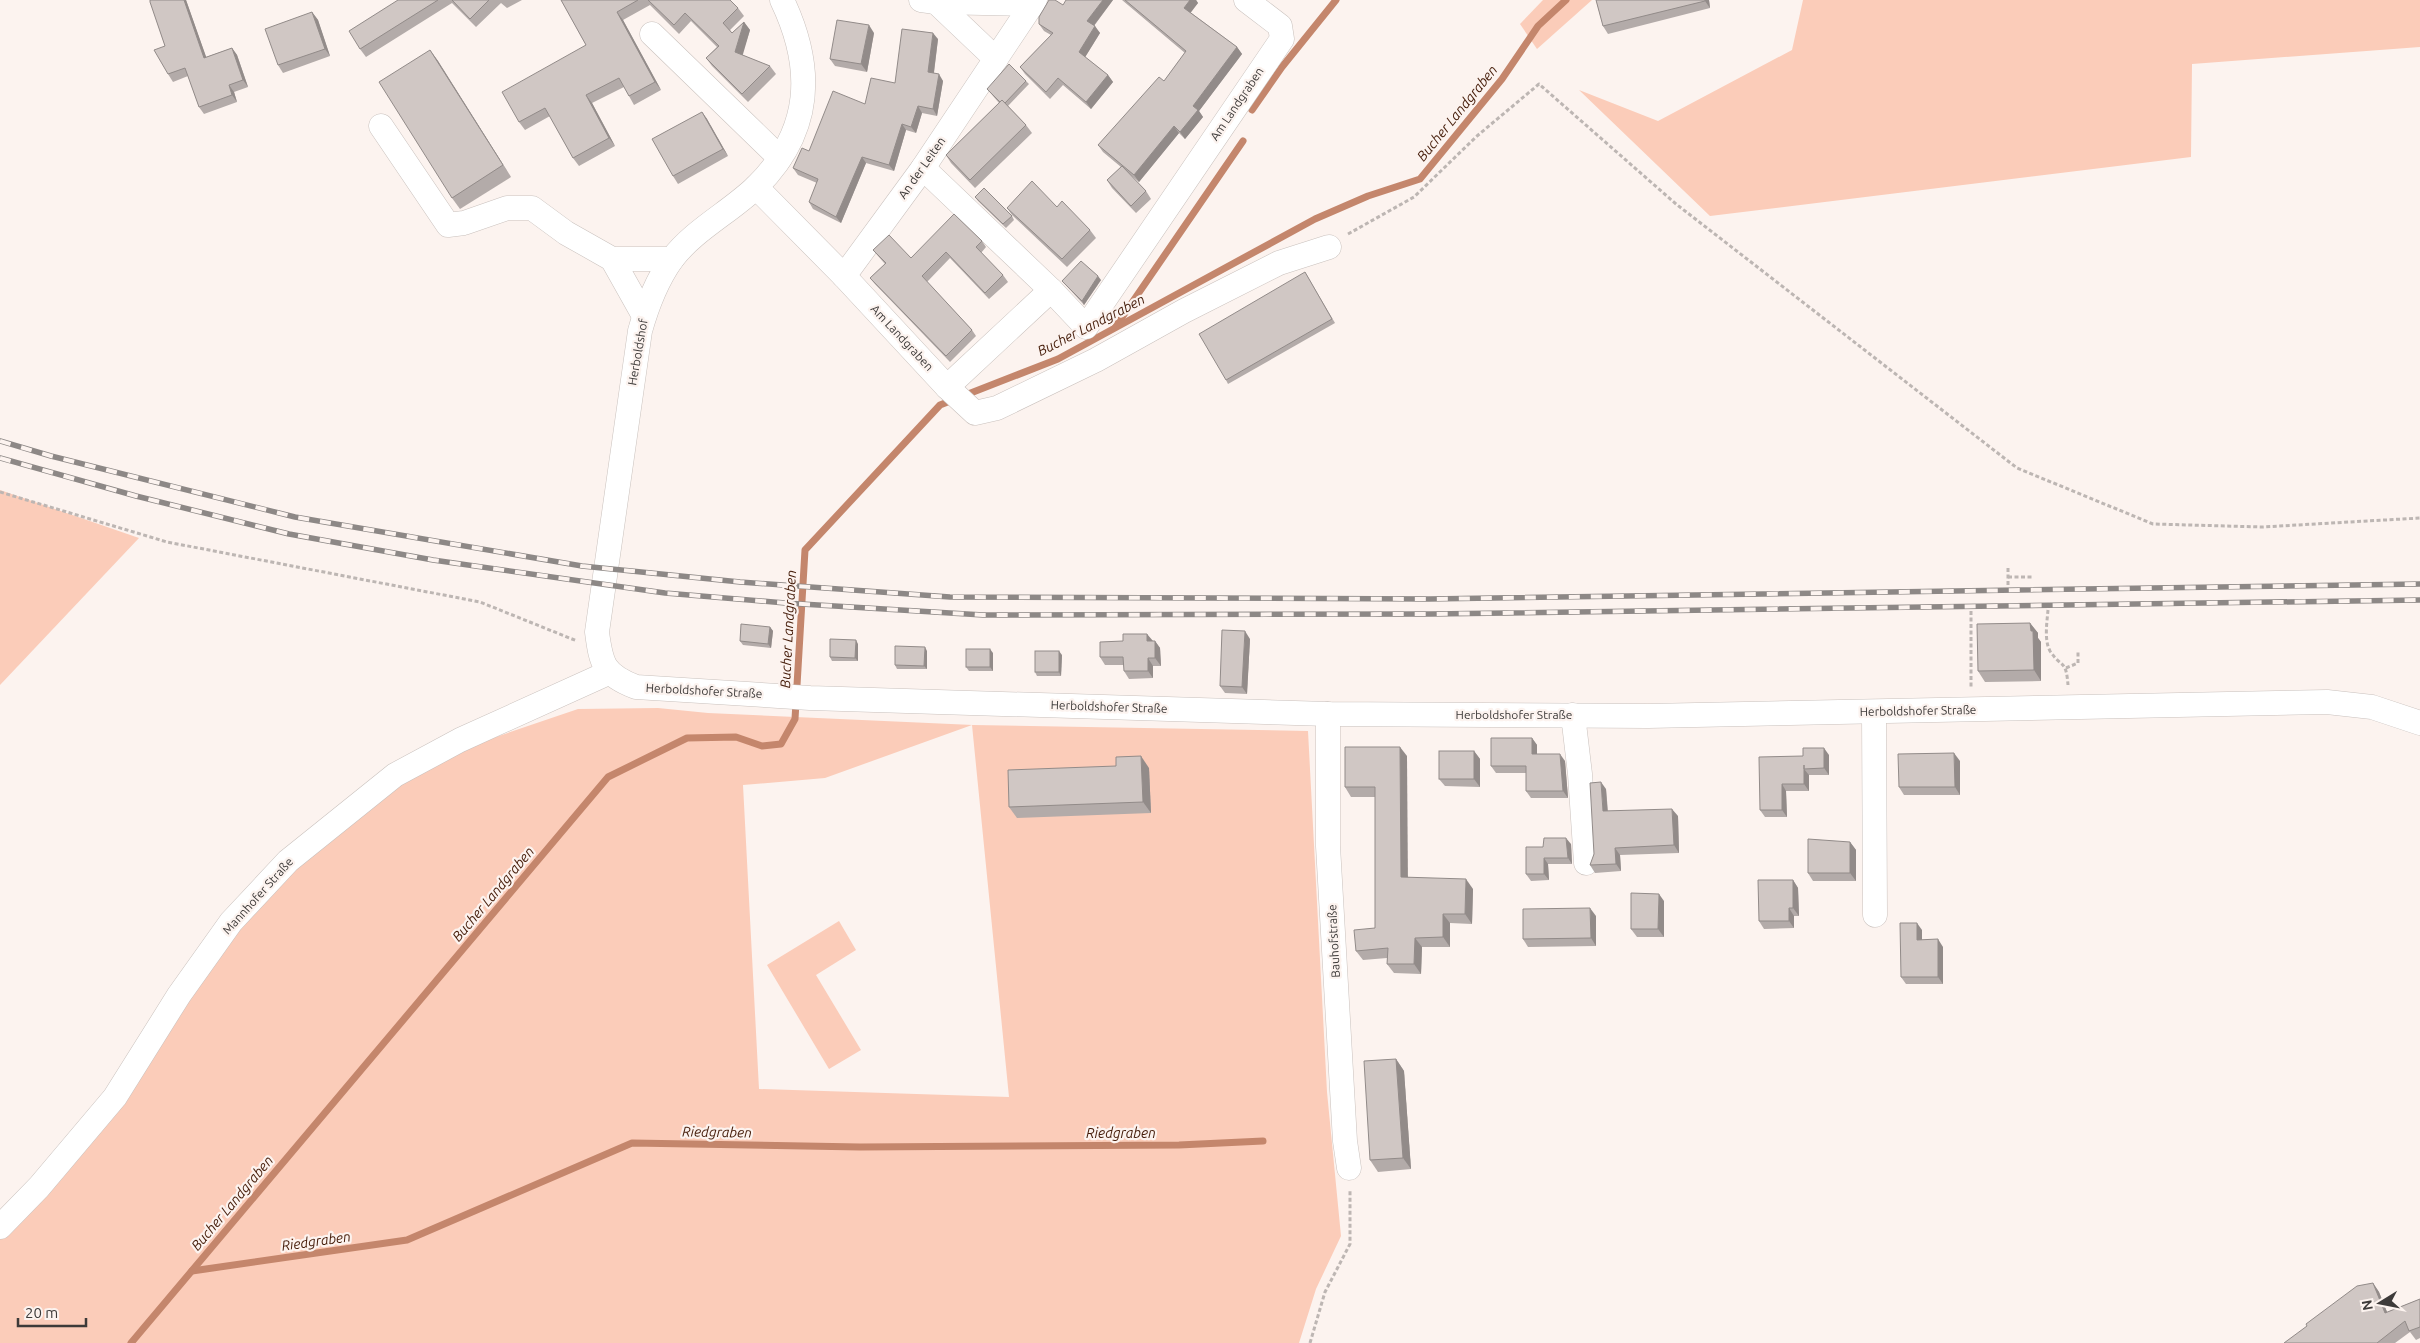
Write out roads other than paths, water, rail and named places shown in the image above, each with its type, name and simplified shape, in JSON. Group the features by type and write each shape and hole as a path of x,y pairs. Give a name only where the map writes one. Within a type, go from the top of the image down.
{"street":[{"name":"Herboldshof","path":"608,673 602,661 596,632 644,316 651,296 672,259 683,247 756,187 780,158 794,135 804,105 804,73 795,27 782,0"},
{"name":"Am Landgraben","path":"923,168 1086,326 1282,39 1280,26 1246,0"},
{"name":"An der Leiten","path":"928,1 1034,2"},
{"name":"An der Leiten","path":"928,1 996,59"},
{"name":"An der Leiten","path":"844,276 923,168 1034,2"},
{"path":"652,34 780,158"},
{"path":"381,126 448,225 464,224 507,208 532,208 566,233 612,259 672,259"},
{"name":"Am Landgraben","path":"756,187 975,413 997,408 1096,360 1184,311 1279,263 1329,247"},
{"path":"612,259 644,316"},
{"path":"948,387 1051,290"},
{"name":"Herboldshofer Straße","path":"608,673 620,681 636,687 810,698 1328,714 1573,715 1874,712 2326,702 2372,707 2420,724"},
{"name":"Mannhofer Straße","path":"0,1227 39,1187 115,1097 180,995 231,922 288,861 395,775 460,740 608,673"},
{"path":"1874,712 1875,915"},
{"name":"Bauhofstraße","path":"1328,714 1328,846 1345,1141 1349,1168"},
{"path":"1573,715 1580,774 1586,863"}],"waterway":[{"path":"1252,110 1282,67 1336,0"},
{"name":"Bucher Landgraben","path":"131,1343 608,777 687,738 736,737 762,746 781,744 795,719 805,550 940,405 1058,359 1315,219 1368,196 1420,179 1502,79 1538,26 1566,0"},
{"path":"1116,326 1243,141"},
{"name":"Riedgraben","path":"192,1271 407,1240 632,1143 860,1147 1179,1145 1263,1141"}],"railway":[{"path":"0,441 51,456 295,517 582,566 740,582 950,597 1429,599 2420,584"},
{"path":"0,458 136,496 289,534 433,560 665,593 785,603 983,615 1431,614 2420,600"}]}
